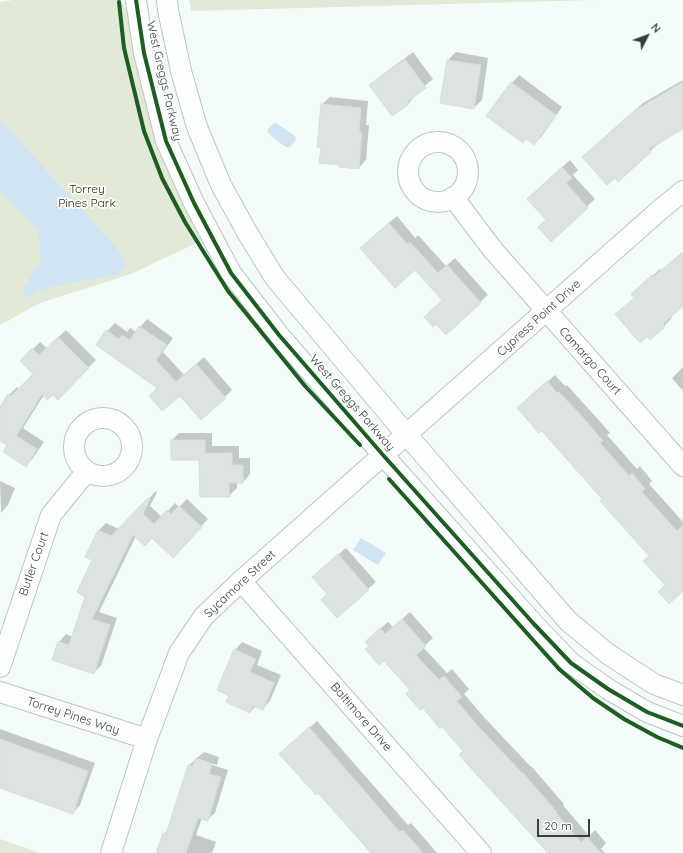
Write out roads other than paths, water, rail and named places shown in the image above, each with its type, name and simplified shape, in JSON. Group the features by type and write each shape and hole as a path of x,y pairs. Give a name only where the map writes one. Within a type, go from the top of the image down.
{"street":[{"name":"West Greggs Parkway","path":"136,0 144,53 166,141 194,203 231,273 279,335 395,444 568,621 608,654 654,684 683,695"},
{"name":"West Greggs Parkway","path":"167,0 181,71 197,127 221,185 244,228 276,278 395,444 533,624 571,663 608,689 647,712 683,726"},
{"name":"Cypress Point Drive","path":"395,444 683,191"},
{"name":"Camargo Court","path":"453,197 493,250 546,312 683,466"},
{"name":"Sycamore Street","path":"111,853 147,739 179,653 204,616 240,581 395,444"},
{"name":"Butler Court","path":"0,667 51,515 87,471"},
{"name":"Baltimore Drive","path":"240,581 481,853"},
{"name":"Torrey Pines Way","path":"0,692 33,704 147,739"}],"water":[{"path":"0,119 118,250 126,266 119,274 46,288 27,298 23,289 41,259 38,231 0,190"},
{"path":"276,123 295,136 296,140 290,147 286,147 268,133 267,130"},
{"path":"361,538 386,553 378,565 353,550"}],"park label":[{"name":"Torrey Pines Park","path":"87,196"}]}
